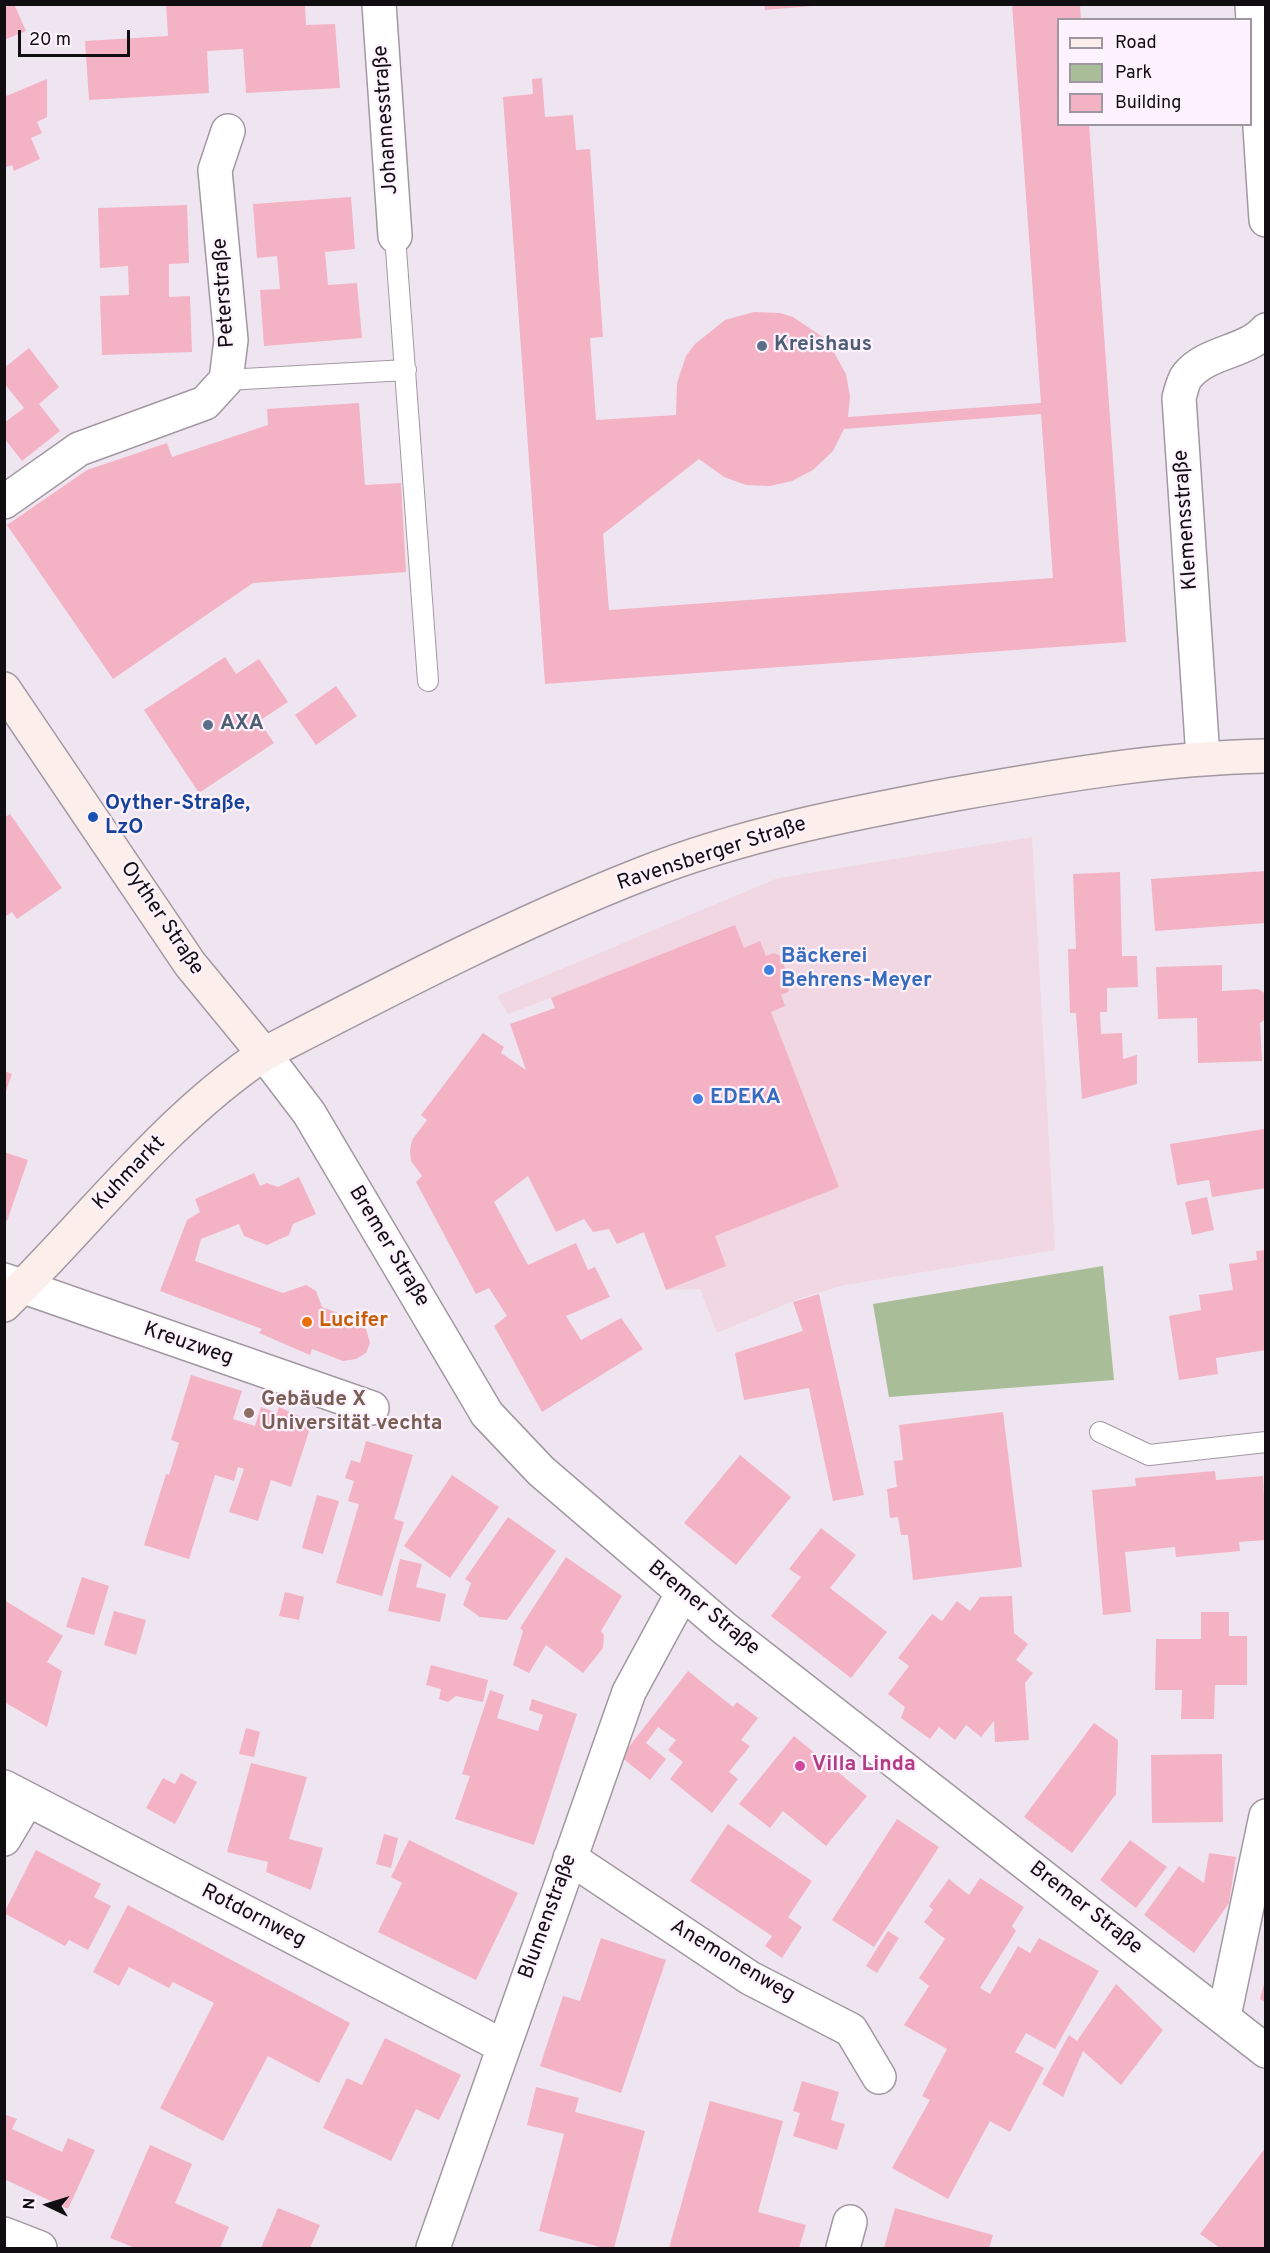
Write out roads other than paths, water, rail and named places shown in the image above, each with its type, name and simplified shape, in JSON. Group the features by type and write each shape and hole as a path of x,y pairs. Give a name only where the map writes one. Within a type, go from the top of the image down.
{"main road":[{"name":"Oyther Straße","path":"4,689 190,964 264,1054"},
{"name":"Ravensberger Straße","path":"264,1054 548,912 645,873 768,832 867,810 1055,776 1203,758 1266,756"},
{"name":"Kuhmarkt","path":"10,1291 155,1146 226,1079 264,1054"}],"street":[{"name":"Johannesstraße","path":"379,4 395,236"},
{"path":"1252,4 1265,200"},
{"name":"Peterstraße","path":"4,502 79,449 206,403 226,380 231,340 215,170 228,131"},
{"name":"Klemensstraße","path":"1203,758 1179,398 1187,376 1203,364 1255,343 1266,330"},
{"name":"Bremer Straße","path":"264,1054 309,1113 487,1414 541,1471 682,1594 1266,2050"},
{"name":"Kreuzweg","path":"10,1291 372,1408"},
{"name":"Blumenstraße","path":"433,2248 629,1692 682,1594"},
{"path":"4,1839 16,1794"},
{"name":"Rotdornweg","path":"16,1794 503,2046"},
{"path":"1224,2016 1266,1816"},
{"name":"Anemonenweg","path":"570,1858 750,1978 851,2030 879,2077"},
{"path":"4,2234 40,2248"}],"lane":[{"path":"395,236 428,681"},
{"path":"226,380 405,370"},
{"path":"1100,1432 1149,1455 1266,1442"}],"place":[{"name":"Kreishaus","path":"762,346"},
{"name":"AXA","path":"208,725"},
{"name":"Oyther-Straße, LzO","path":"93,817"},
{"name":"Bäckerei Behrens-Meyer","path":"769,970"},
{"name":"EDEKA","path":"698,1099"},
{"name":"Lucifer","path":"307,1322"},
{"name":"Gebäude X Universität vechta","path":"249,1413"},
{"name":"Villa Linda","path":"800,1766"}]}
